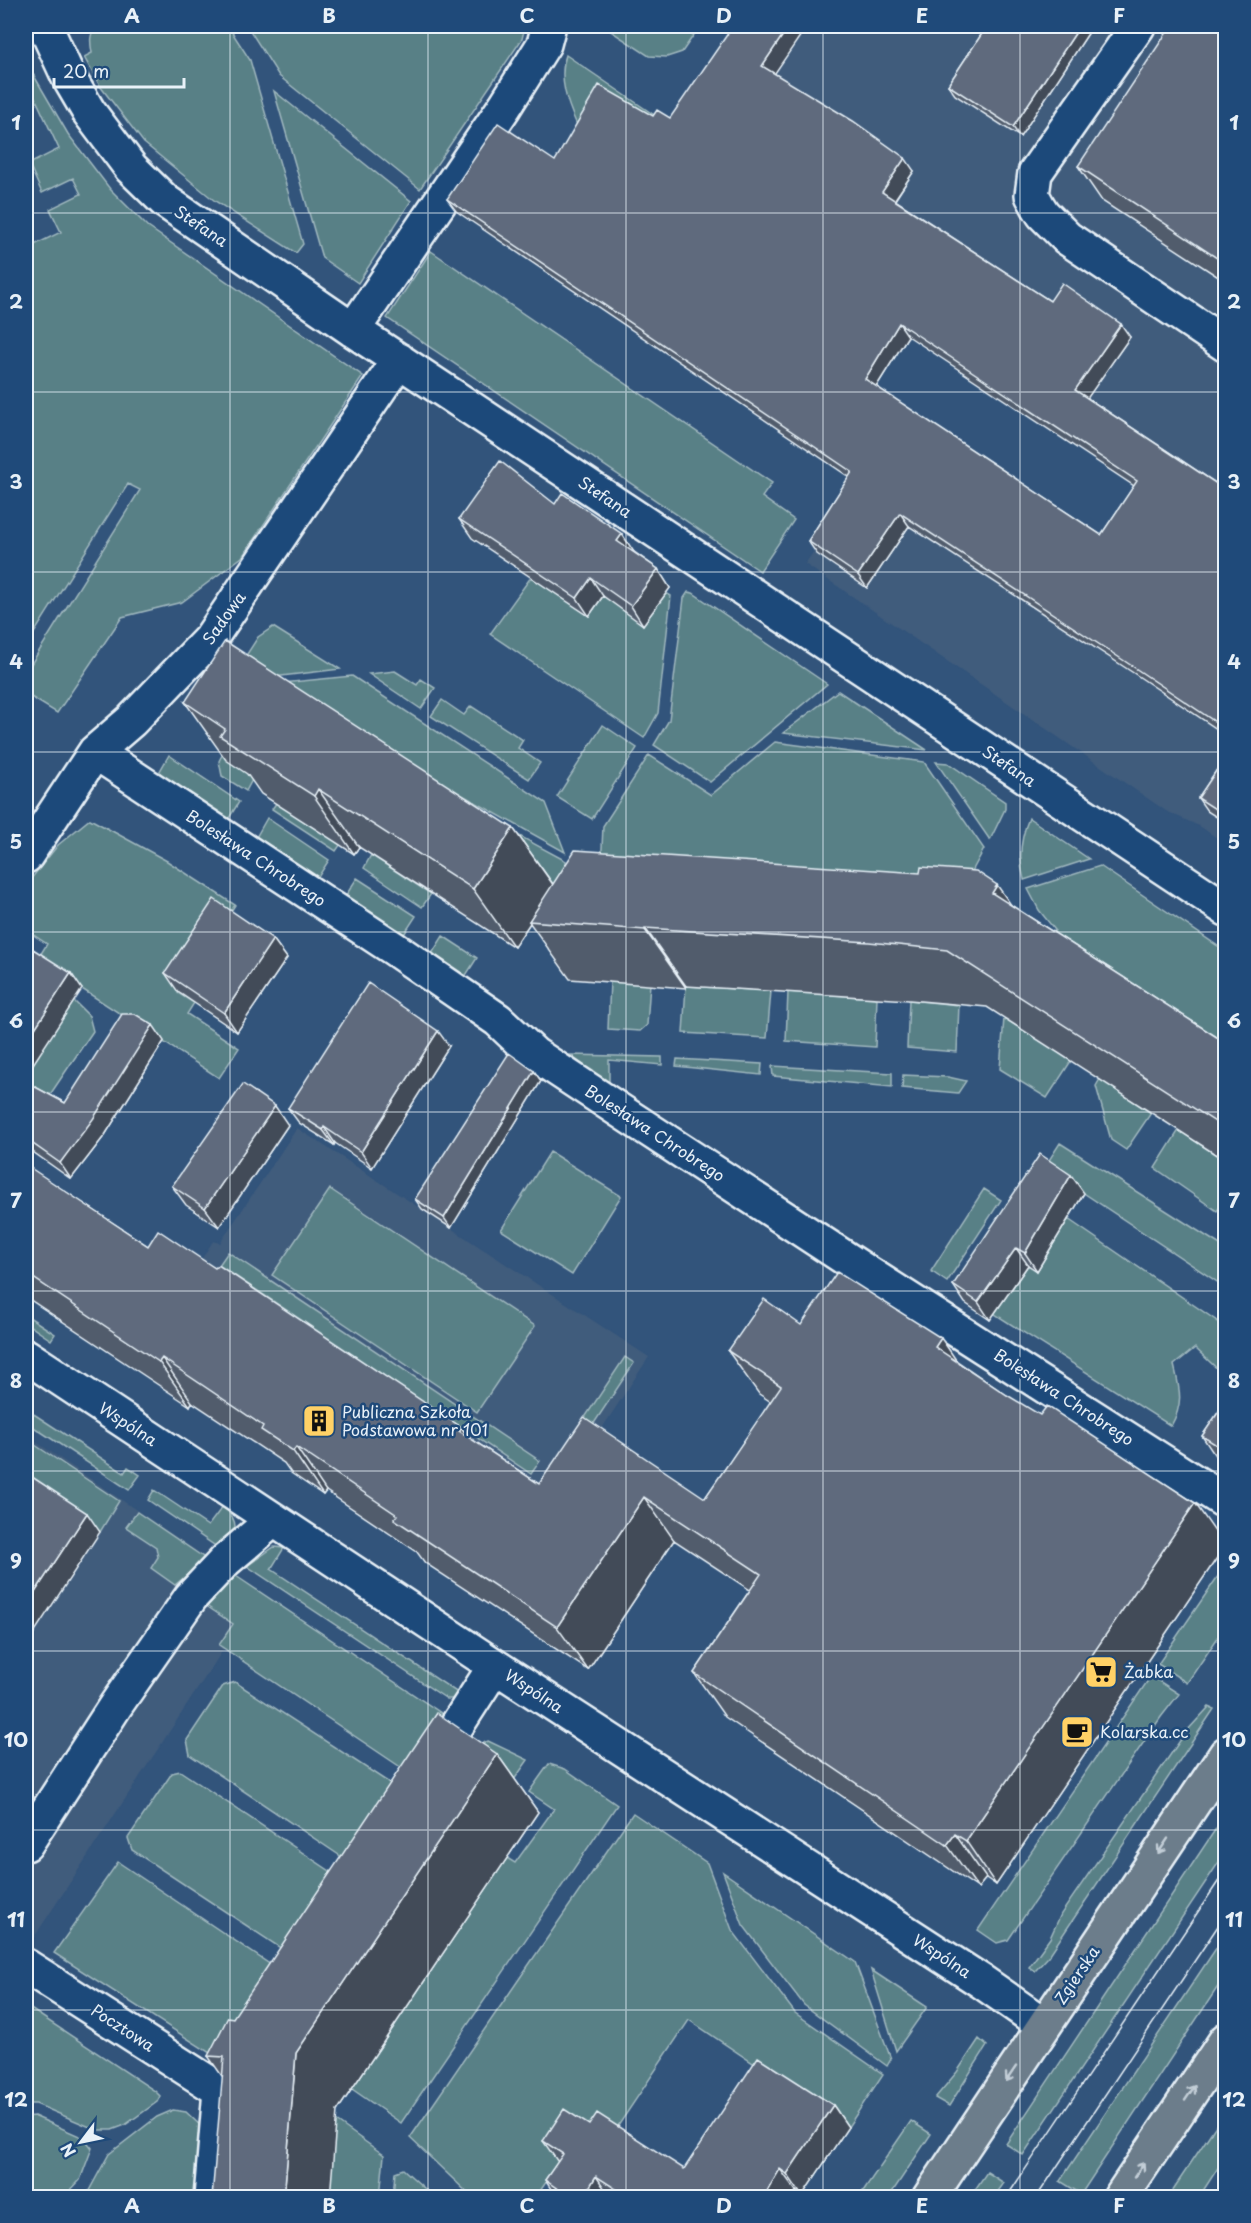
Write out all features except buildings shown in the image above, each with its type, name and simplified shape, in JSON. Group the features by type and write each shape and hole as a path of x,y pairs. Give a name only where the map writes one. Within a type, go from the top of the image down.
{"main road":[{"name":"Zgierska","path":"929,2198 1226,1754"},
{"path":"1120,2198 1226,2040"}],"street":[{"name":"Stefana","path":"45,26 69,78 89,112 131,168 165,201 353,330 1226,909"},
{"path":"353,330 505,106 544,44 548,29 546,26"},
{"path":"1138,26 1035,173 1032,195 1043,214 1067,238 1226,345"},
{"name":"Sadowa","path":"26,856 95,752 131,721 210,639 399,360"},
{"name":"Bolesława Chrobrego","path":"95,752 393,948 498,1020 534,1054 621,1112 1226,1502"},
{"name":"Wspólna","path":"26,1356 273,1520 971,1974 1044,2025"},
{"path":"26,1844 116,1705 191,1597 226,1560 273,1520"},
{"path":"415,1789 495,1665"},
{"name":"Pocztowa","path":"26,1966 220,2090"},
{"path":"211,2198 220,2090 262,2027"}],"shaded area":[{"path":"751,26 1225,26 1225,496 679,131"},
{"path":"885,448 1225,673 1225,844 1201,827 1166,811 805,564"},
{"path":"297,1128 649,1357 547,1512 196,1268 213,1241 220,1243"},
{"path":"26,1435 260,1594 33,1939 26,1934"}],"green space":[{"path":"97,26 228,26 250,60 303,244 296,253 215,201 144,143 100,86 84,57 92,53 91,38"},
{"path":"250,26 525,26 522,39 420,189 279,76 249,29"},
{"path":"603,26 700,26 682,52 667,57 649,56"},
{"path":"566,55 666,123 577,125 563,81"},
{"path":"26,62 68,134 110,189 148,227 363,376 242,557 182,602 122,617 57,713 26,694 26,672 140,490 128,484 26,646 26,249 61,232 50,209 81,194 73,178 42,193 29,164 59,149 26,78"},
{"path":"274,91 411,201 358,283 322,258"},
{"path":"431,251 772,483 762,497 794,520 760,571 387,318"},
{"path":"531,577 589,616 603,596 643,624 666,593 671,596 658,713 644,738 490,634"},
{"path":"688,592 693,593 827,684 710,782 654,745 669,720 684,598"},
{"path":"273,627 340,669 273,677 225,688 258,637"},
{"path":"395,671 417,685 421,679 435,688 421,709 369,674"},
{"path":"352,676 546,803 565,852 439,782 282,683"},
{"path":"265,687 436,791 566,861 566,877 561,890 253,778 246,791 222,776 219,761"},
{"path":"838,691 927,750 783,733"},
{"path":"442,700 464,715 471,706 523,740 518,748 540,763 529,779 431,716"},
{"path":"603,725 637,748 592,819 557,797"},
{"path":"775,742 924,762 984,849 964,886 601,870 603,826 649,755 711,795"},
{"path":"169,755 239,802 226,823 162,782 160,771"},
{"path":"936,762 948,763 1005,802 1005,809 990,840"},
{"path":"281,796 345,838 336,851 272,809"},
{"path":"267,818 329,860 313,885 254,841"},
{"path":"1029,818 1089,859 1024,880 1021,849"},
{"path":"90,819 167,861 235,905 178,993 194,1003 187,1014 239,1048 219,1078 82,989 34,965 47,944 26,930 26,885 58,845"},
{"path":"371,855 431,894 422,907 364,868"},
{"path":"1100,866 1225,951 1225,1075 1039,955 1055,930 1039,910 1028,889"},
{"path":"357,878 416,916 399,942 341,903"},
{"path":"443,936 477,958 461,983 428,960"},
{"path":"610,981 650,983 647,1025 640,1031 608,1029"},
{"path":"686,986 771,991 767,1038 683,1033"},
{"path":"788,992 877,998 875,1047 786,1041"},
{"path":"909,1000 959,1005 957,1052 907,1048"},
{"path":"74,1001 89,1016 93,1031 45,1102 26,1094 26,1074"},
{"path":"1004,1018 1071,1061 1047,1098 1000,1069"},
{"path":"570,1055 662,1057 662,1065 609,1060 609,1084"},
{"path":"677,1059 762,1064 761,1075 676,1066"},
{"path":"772,1066 892,1073 892,1087 773,1076"},
{"path":"903,1075 948,1077 966,1081 958,1093 902,1088"},
{"path":"1100,1079 1151,1113 1126,1150 1111,1140 1096,1086"},
{"path":"1179,1130 1225,1161 1225,1199 1217,1211 1155,1168"},
{"path":"1060,1143 1225,1248 1225,1287 1052,1172 963,1295"},
{"path":"550,1152 621,1196 572,1275 501,1230"},
{"path":"330,1189 535,1326 477,1412 272,1275"},
{"path":"984,1189 1001,1200 947,1282 931,1271"},
{"path":"1068,1219 1220,1323 1225,1316 1225,1376 1195,1348 1174,1365 1180,1396 1178,1410 1171,1426 990,1311 1009,1293 1028,1265 1037,1270"},
{"path":"228,1252 540,1461 531,1474 219,1265"},
{"path":"26,1315 55,1334 51,1340 26,1323"},
{"path":"625,1357 634,1363 573,1455 564,1449"},
{"path":"26,1409 124,1473 128,1467 140,1475 129,1490 26,1422"},
{"path":"26,1439 119,1501 100,1532 26,1483"},
{"path":"154,1490 208,1526 223,1506 233,1518 234,1533 220,1549 148,1500"},
{"path":"137,1512 206,1559 175,1585 151,1568 158,1557 156,1547 126,1527"},
{"path":"274,1547 284,1548 271,1569 461,1695 455,1699 447,1699 247,1566"},
{"path":"1225,1566 1225,1627 1187,1683 1158,1664"},
{"path":"236,1576 444,1715 408,1772 219,1645 233,1624 205,1605"},
{"path":"1151,1676 1179,1694 1008,1940 997,1943 978,1930"},
{"path":"235,1682 391,1784 342,1857 190,1755 187,1740 223,1686"},
{"path":"1209,1707 1214,1709 1048,1957 1035,1971 1029,1967 1050,1938 1061,1914 1186,1732"},
{"path":"488,1741 528,1760 506,1791 465,1750"},
{"path":"549,1764 565,1769 617,1805 401,2123 352,2089 353,2086 507,1858 515,1863 554,1809 529,1792"},
{"path":"180,1771 336,1875 285,1951 132,1850 128,1838 172,1773"},
{"path":"633,1813 707,1863 732,1930 795,2013 883,2074 848,2127 689,2020 604,2147 559,2163 536,2197 472,2197 410,2138"},
{"path":"1225,1815 1225,1853 1023,2155 1006,2144"},
{"path":"118,1862 271,1965 213,2055 54,1953"},
{"path":"723,1872 855,1962 891,2059 887,2066 804,2005 743,1925"},
{"path":"1225,1935 1225,1976 1081,2194 1060,2181"},
{"path":"871,1970 927,2007 896,2051"},
{"path":"26,2006 155,2091 160,2096 157,2102 125,2125 112,2130 97,2130 36,2104 26,2104"},
{"path":"979,2039 987,2046 949,2106 935,2098 957,2072"},
{"path":"173,2110 186,2112 204,2129 198,2197 85,2198 109,2154 157,2117"},
{"path":"1225,2112 1225,2157 1199,2197 1168,2197"},
{"path":"34,2116 84,2138 92,2148 80,2180 64,2197 42,2197 26,2193 26,2117"},
{"path":"332,2118 384,2155 380,2197 330,2198"},
{"path":"911,2121 931,2134 889,2197 859,2197"},
{"path":"403,2169 434,2197 393,2197 395,2172"},
{"path":"987,2172 1004,2183 994,2197 970,2197"}],"tram line":[{"path":"1006,2198 1226,1870"},
{"path":"1036,2198 1226,1914"}],"place":[{"name":"Publiczna Szkoła Podstawowa nr 101","path":"319,1421"},
{"name":"Żabka","path":"1101,1672"},
{"name":"Kolarska.cc","path":"1077,1732"}]}
